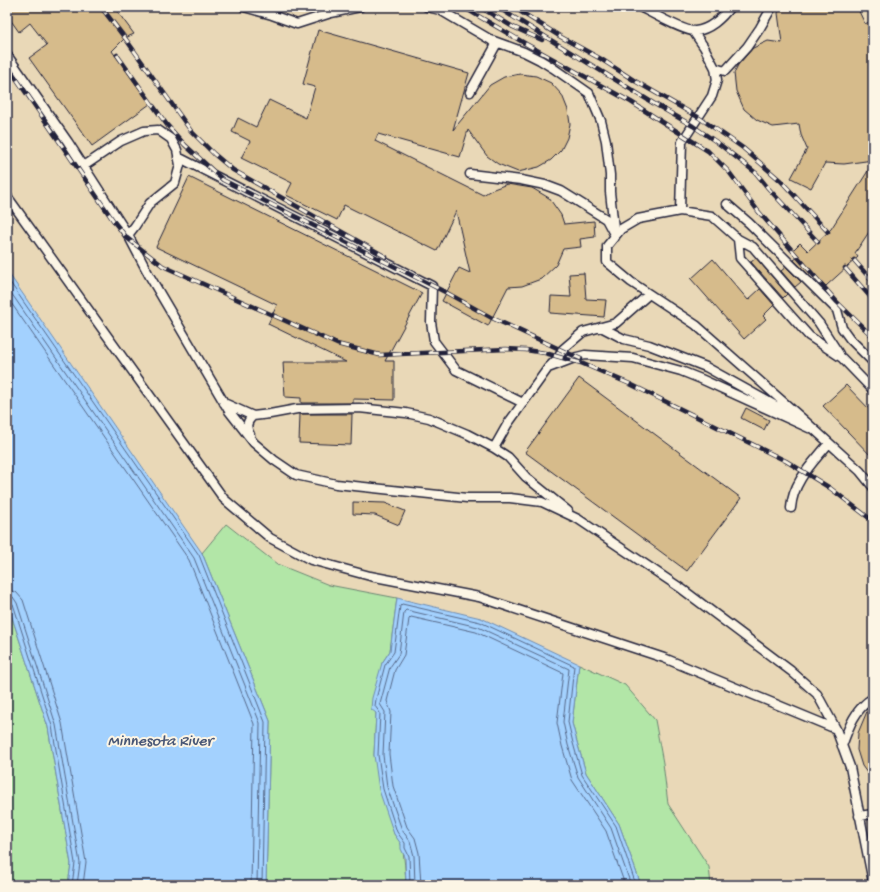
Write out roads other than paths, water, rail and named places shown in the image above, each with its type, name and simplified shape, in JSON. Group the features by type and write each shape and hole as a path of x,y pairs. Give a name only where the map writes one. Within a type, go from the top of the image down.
{"lane":[{"path":"244,7 297,24 330,13 360,7"},
{"path":"427,7 440,10 491,40 524,52 540,60 560,72 588,93 601,121 606,141 615,237"},
{"path":"640,7 693,31 704,47 715,68 716,80 712,96 682,142 680,211"},
{"path":"693,31 704,29 717,22 730,7"},
{"path":"715,68 725,71 747,47 772,7"},
{"path":"470,92 496,45 491,40"},
{"path":"7,54 84,166 128,235 149,275 224,403 254,443 274,460 296,475 336,484 467,498 510,498 542,502 578,519"},
{"path":"84,166 121,141 144,131 158,130 171,139 177,150 180,165 175,183 150,203 136,226 128,235"},
{"path":"178,157 432,286 431,322 434,341 456,370 523,403"},
{"path":"470,174 521,180 545,185 561,191 606,219 615,237"},
{"path":"7,196 224,499 270,538 311,560 370,576 479,597 664,658 836,729"},
{"path":"727,204 749,223 837,310 842,328 850,339 873,362"},
{"path":"873,390 842,358 819,323 753,247 738,239 712,216 680,211 638,219 621,229 607,246 607,262 631,282 696,325 860,471 873,487"},
{"path":"738,239 740,258 745,264 809,336 842,358"},
{"path":"494,448 507,425 548,368 559,357 562,350 583,332 616,323 649,294"},
{"path":"601,327 624,339 649,344 706,368 807,423"},
{"path":"548,368 586,355 633,358 681,371 719,386 817,432"},
{"path":"224,403 253,416 297,409 359,408 406,413 429,418 467,434 508,457 526,477 578,519 682,588 791,671 817,694 836,729 850,767 873,882"},
{"path":"253,416 248,420 247,428 254,443"},
{"path":"791,508 792,498 805,471 829,443"},
{"path":"842,746 849,727 858,712 868,701 873,698"},
{"path":"859,816 873,814"}],"water":[{"name":"Minnesota River","path":"7,271 202,553 270,721 266,885 68,885 71,864 48,727 7,602"},
{"path":"397,598 481,618 579,664 572,723 577,742 586,773 619,824 641,885 406,885 405,857 401,849 401,844 394,834 379,790 374,755 376,713 371,709 372,698 382,663 390,651"}],"railway":[{"path":"101,7 125,38 191,131 214,154 233,170 386,257"},
{"path":"463,7 631,102 708,151 729,172 758,211 837,302 873,337"},
{"path":"480,7 513,27 542,40"},
{"path":"497,7 693,126 718,143 756,173 818,242"},
{"path":"513,7 561,37 698,117 743,148 781,181 828,232"},
{"path":"117,55 167,125 185,145 223,180 447,293 492,318 581,359"},
{"path":"7,65 115,223 127,238 163,266 337,344 380,355 506,349 545,353 581,363 630,384 786,461 830,488 873,521"},
{"path":"854,260 873,282"},
{"path":"845,268 873,300"}]}
